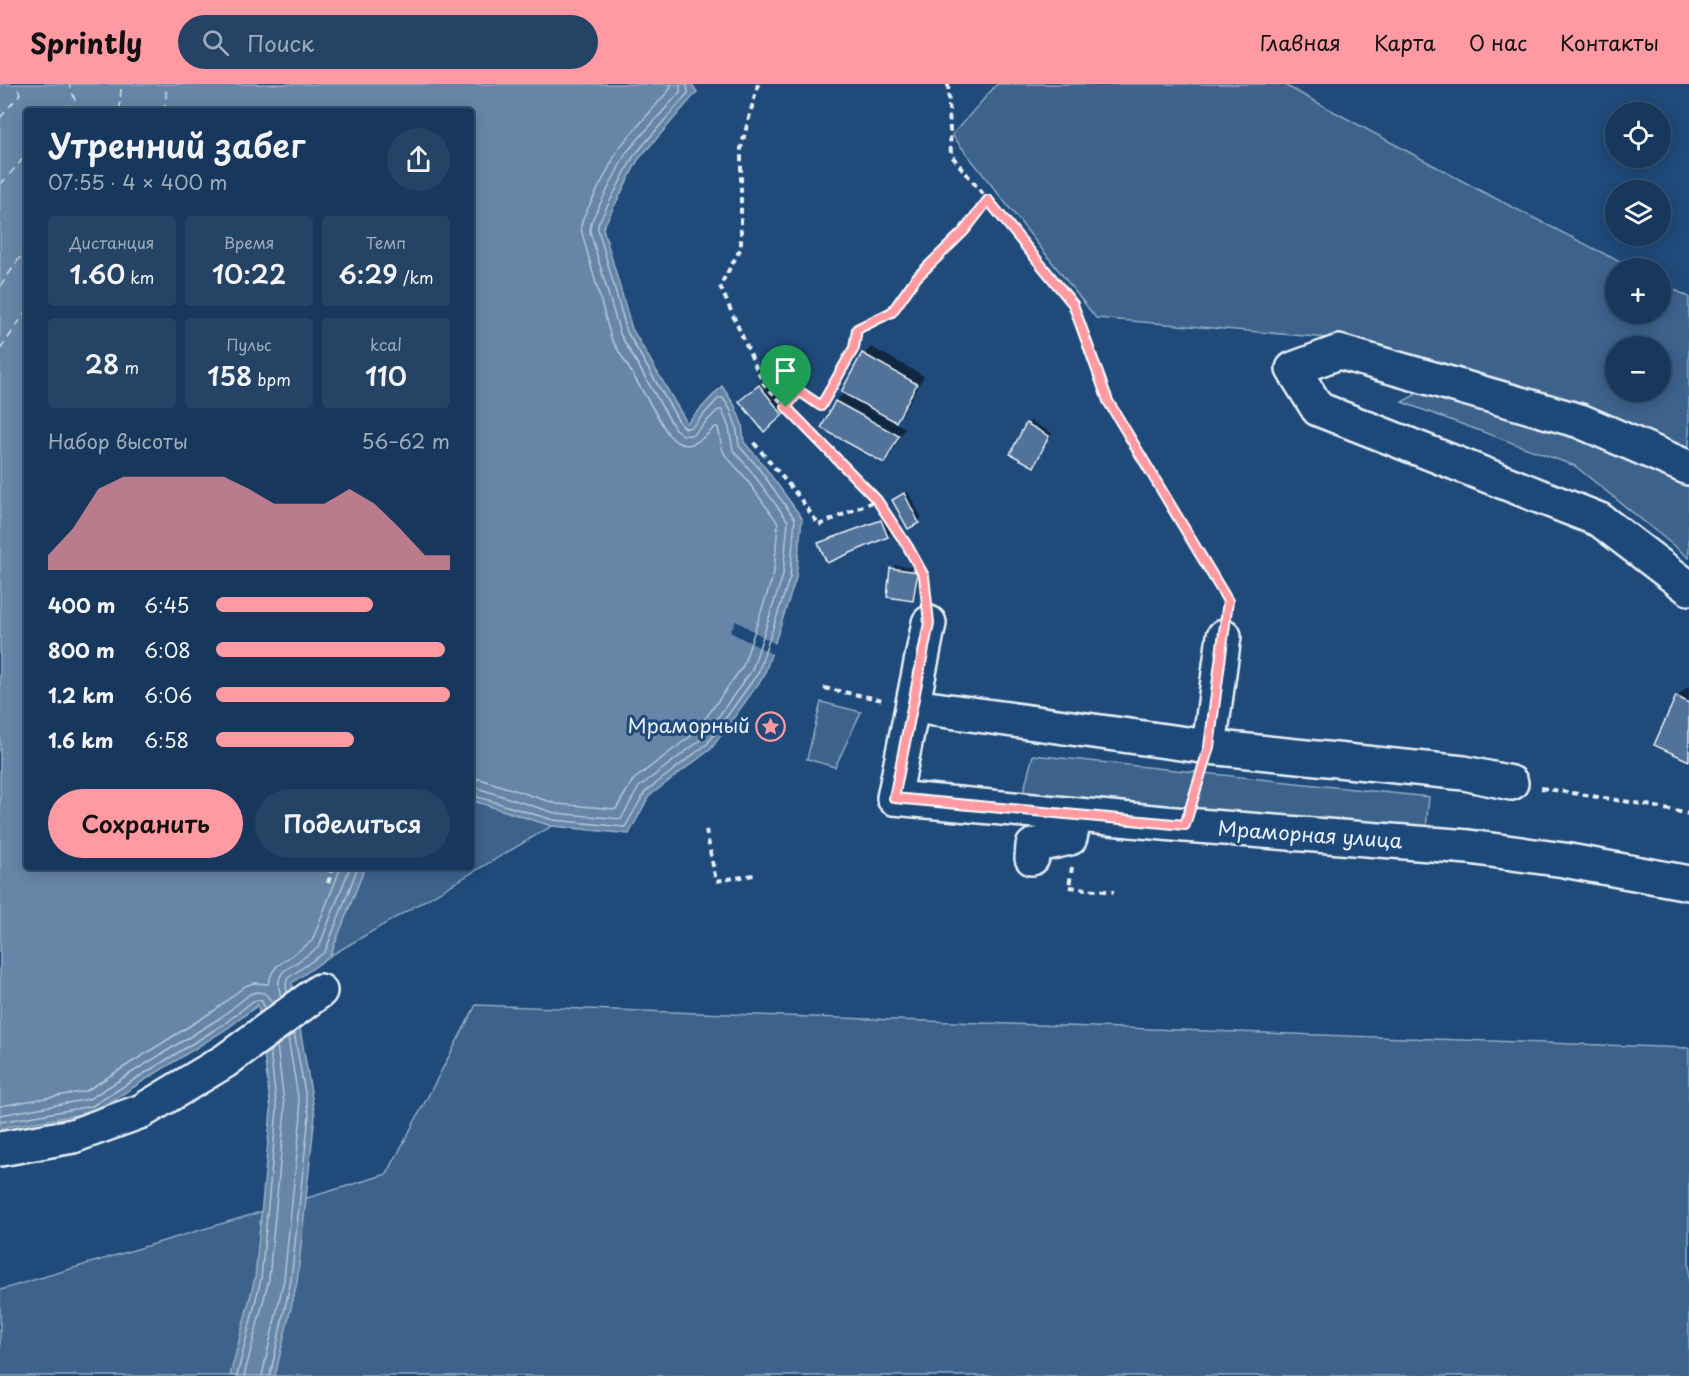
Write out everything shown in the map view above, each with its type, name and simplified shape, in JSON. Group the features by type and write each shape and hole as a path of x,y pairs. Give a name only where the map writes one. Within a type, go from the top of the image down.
{"street":[{"path":"1689,468 1580,421 1339,352 1293,369 1318,409 1600,520 1689,588"},
{"path":"929,623 914,706 1209,747 1464,773 1511,783"},
{"path":"1209,747 1224,636"},
{"name":"Мраморная улица","path":"914,706 894,798 1185,825 1468,847 1564,860 1689,883"},
{"path":"1032,858 1033,846 1070,838 1075,814"},
{"path":"0,1149 73,1136 142,1112 225,1060 320,991"}],"path":[{"path":"758,84 741,148 741,248 720,286 763,383 877,500 908,547 924,576 929,623"},
{"path":"948,84 951,155 1073,304 1108,401 1228,601 1224,636"},
{"path":"786,407 799,391 821,406 854,348 857,329 892,312 916,278 964,231 988,200"},
{"path":"754,443 799,496 819,525 877,500"},
{"path":"824,688 914,706"},
{"path":"1185,825 1209,747"},
{"path":"1511,783 1689,814"},
{"path":"706,830 716,881 753,875"},
{"path":"1032,858 1072,863 1070,887 1114,892"},
{"path":"328,884 332,870"}],"shaded area":[{"path":"997,84 1283,84 1481,191 1612,258 1605,258 1605,324 1671,324 1671,288 1689,297 1689,455 1340,339 1096,318 952,135"},
{"path":"1436,383 1689,473 1689,558 1575,466 1402,402"},
{"path":"821,702 861,712 835,767 807,759"},
{"path":"1033,755 1429,797 1425,841 1021,801"},
{"path":"474,801 552,826 330,956 364,870 474,870"},
{"path":"476,1005 1689,1048 1689,1376 0,1376 0,1290 387,1174"}],"water":[{"path":"0,84 692,84 697,92 638,160 603,228 632,329 687,423 722,386 735,406 742,424 744,442 802,518 796,578 764,676 711,749 649,796 629,834 552,826 474,801 474,108 24,108 24,870 364,870 330,956 292,983 315,1115 297,1282 275,1376 230,1376 255,1278 271,1110 258,1005 228,1028 94,1112 0,1128"}],"pier":[{"path":"736,621 777,645 774,655 730,632"}],"building":[{"path":"862,353 917,384 896,422 841,392"},
{"path":"759,385 783,415 764,432 739,401"},
{"path":"835,401 899,436 884,463 821,428"},
{"path":"1026,423 1049,436 1034,467 1010,454"},
{"path":"904,493 919,523 908,529 892,500"},
{"path":"881,520 888,537 827,563 818,543"},
{"path":"890,568 918,572 913,601 887,597"},
{"path":"1676,696 1689,703 1689,761 1654,745"}],"ferry route":[{"path":"0,118 20,94 16,84"},
{"path":"68,108 75,100 69,84"},
{"path":"120,108 121,84"},
{"path":"163,108 166,104 166,84"},
{"path":"0,185 24,157"},
{"path":"0,287 24,251"},
{"path":"0,350 24,314"}],"place":[{"name":"Мраморный","path":"771,726"}],"route":[{"path":"988,200 1073,304 1108,401 1228,601 1209,747 1185,825 894,798 929,623 924,576 877,500 786,407 799,391 821,406 854,348 857,329 892,312 916,278 964,231 988,200"}]}
